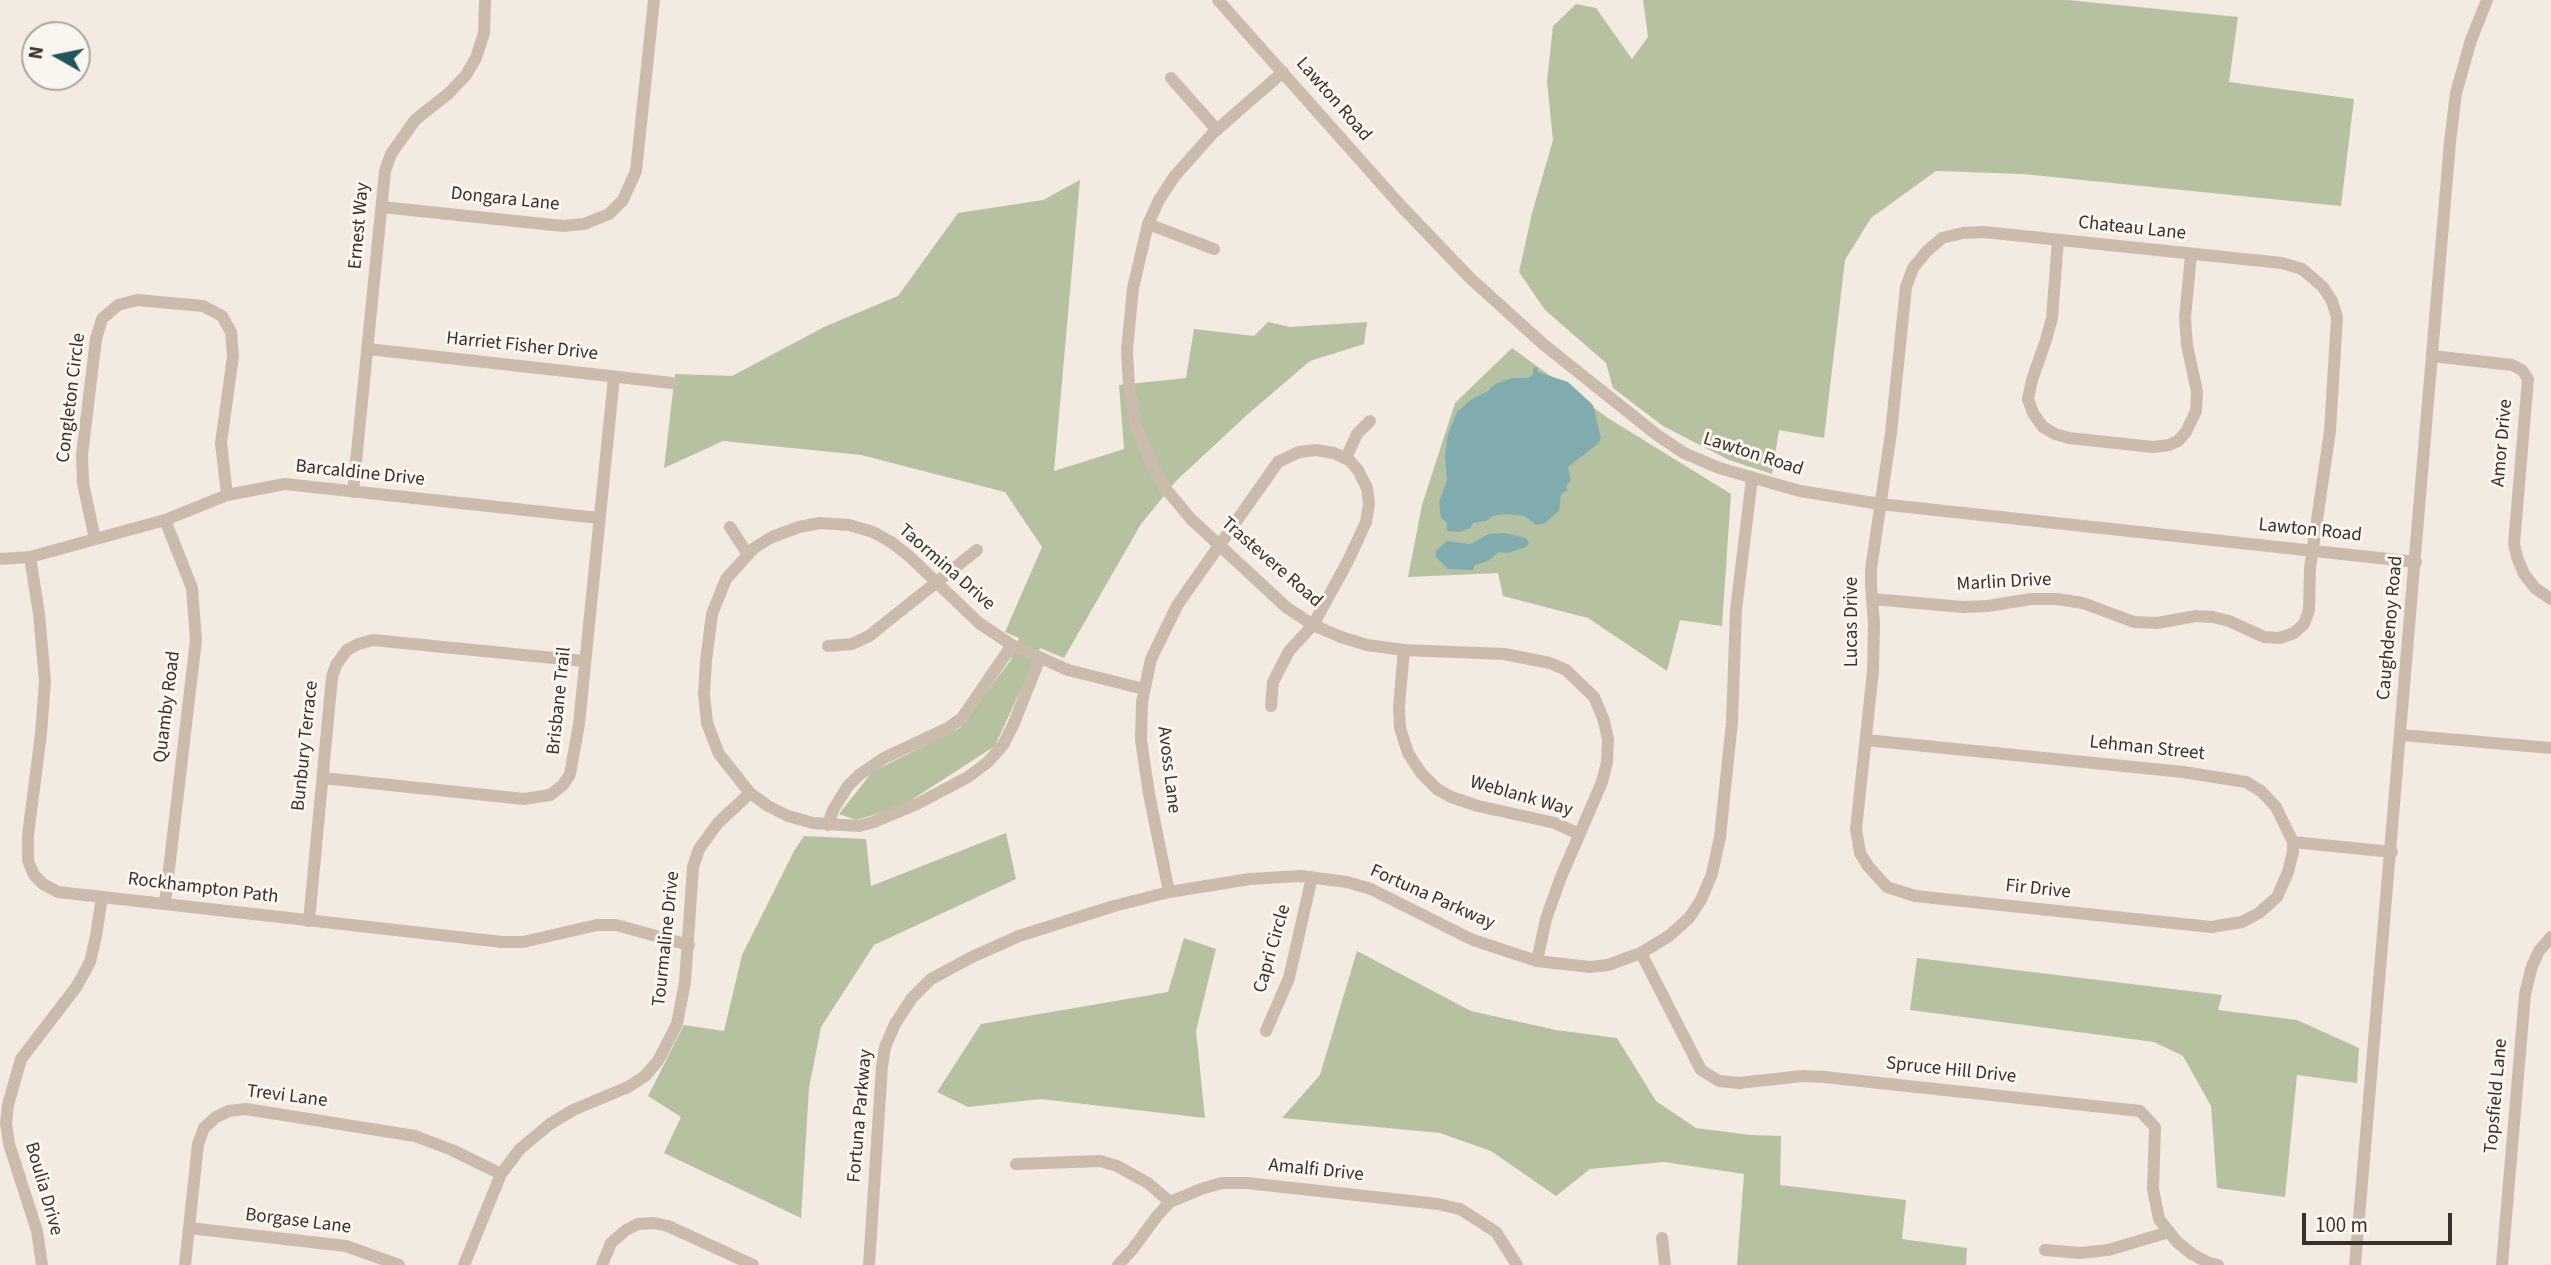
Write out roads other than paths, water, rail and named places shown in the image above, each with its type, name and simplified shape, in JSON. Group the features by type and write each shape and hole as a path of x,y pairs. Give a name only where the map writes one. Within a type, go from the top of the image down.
{"street":[{"name":"Ernest Way","path":"353,492 385,171 402,135 415,120 449,93 466,75 476,58 484,33 485,0"},
{"name":"Dongara Lane","path":"382,207 563,226 584,224 609,214 623,200 636,172 654,0"},
{"name":"Lawton Road","path":"1219,0 1402,207 1503,310 1657,435 1684,453 1719,468 1800,491 1880,503 2416,562"},
{"name":"Caughdenoy Road","path":"2355,1265 2456,93 2471,40 2487,0"},
{"name":"Trastevere Road","path":"1283,72 1217,130 1174,177 1148,224 1133,288 1127,350 1129,388 1137,428 1152,466 1191,519 1286,607 1313,625 1367,645 1404,650 1522,656 1550,663 1566,670 1594,697 1608,739 1608,762 1546,919 1537,961"},
{"path":"1171,78 1217,130"},
{"path":"1148,224 1214,249"},
{"name":"Chateau Lane","path":"1880,503 1891,433 1906,287 1913,268 1942,238 1984,232 2282,263 2302,269 2323,287 2332,301 2337,317 2338,335 2330,431 2313,550"},
{"path":"2058,240 2052,318 2028,399 2033,414 2043,427 2069,438 2153,447 2178,441 2186,432 2196,411 2197,392 2187,345 2185,318 2191,255"},
{"name":"Congleton Circle","path":"95,539 83,483 82,455 96,339 102,319 118,305 137,300 202,306 222,316 232,332 233,356 221,443 227,495"},
{"name":"Harriet Fisher Drive","path":"368,349 671,383"},
{"name":"Amor Drive","path":"2432,356 2512,365 2522,370 2528,379 2514,544 2516,557 2524,574 2535,588 2551,599"},
{"name":"Brisbane Trail","path":"323,778 524,799 550,795 561,787 570,774 579,724 614,377"},
{"path":"1271,706 1273,682 1289,651 1313,625 1366,522 1369,504 1367,488 1358,470 1346,458 1357,434 1370,421"},
{"name":"Avoss Lane","path":"1169,892 1149,794 1142,740 1144,688 1151,659 1168,620 1279,462 1299,452 1315,450 1346,458"},
{"name":"Fortuna Parkway","path":"869,1265 882,1066 885,1047 895,1024 912,998 931,979 1019,936 1169,892 1250,879 1312,877 1371,889 1473,940 1537,961 1590,967 1608,964 1641,953 1669,936 1689,918 1701,900 1712,874 1720,837 1731,722 1736,610 1752,478"},
{"name":"Barcaldine Drive","path":"0,559 30,557 165,520 227,495 285,484 599,519"},
{"name":"Lucas Drive","path":"1866,740 1873,671 1871,569 1880,503"},
{"name":"Quamby Road","path":"164,903 195,640 192,588 165,520"},
{"name":"Taormina Drive","path":"1040,658 1014,723 1003,745 988,762 968,777 874,822 859,826 828,825 788,816 768,806 750,793 719,754 707,723 704,694 712,614 726,579 747,553 772,537 820,523 849,525 873,532 891,542 909,555 979,623 1012,645 1091,677 1144,688"},
{"path":"730,527 747,553"},
{"path":"828,646 852,644 870,636 977,550"},
{"name":"Marlin Drive","path":"1872,599 1963,607 2031,599 2057,599 2083,604 2134,621 2157,623 2213,617 2229,621 2264,637 2280,638 2294,633 2304,624 2309,610 2313,550"},
{"name":"Rockhampton Path","path":"30,557 45,681 28,835 28,861 34,875 43,884 58,891 102,897 502,942 523,942 597,925 616,925 689,945"},
{"name":"Bunbury Terrace","path":"309,921 332,677 336,665 347,650 358,643 373,640 396,641 584,661"},
{"path":"828,825 833,810 848,786 859,775 884,758 948,728 962,718 1012,645"},
{"name":"Weblank Way","path":"1404,650 1399,706 1400,728 1408,753 1421,773 1437,789 1451,797 1478,806 1555,823 1579,834"},
{"path":"2401,735 2551,748"},
{"name":"Fir Drive","path":"1866,740 1856,829 1858,845 1868,866 1887,887 1915,896 2211,927 2229,926 2259,913 2277,897 2288,872 2293,842"},
{"name":"Lehman Street","path":"1866,740 2237,779 2261,791 2276,807 2293,842"},
{"name":"Tourmaline Drive","path":"464,1265 501,1174 520,1149 550,1124 573,1110 628,1087 645,1076 658,1061 677,1024 689,945 693,867 699,849 718,823 750,793"},
{"path":"2293,842 2392,852"},
{"name":"Capri Circle","path":"1266,1031 1289,978 1312,877"},
{"name":"Boulia Drive","path":"42,1265 37,1231 9,1144 6,1123 8,1105 21,1059 77,986 90,962 102,897"},
{"name":"Topsfield Lane","path":"2502,1265 2525,994 2532,966 2539,951 2551,937"},
{"name":"Spruce Hill Drive","path":"1641,953 1700,1070 1719,1081 1739,1083 1802,1076 1824,1077 2140,1111 2155,1127 2153,1189 2159,1219 2177,1242 2199,1259 2218,1265"},
{"name":"Trevi Lane","path":"185,1265 198,1144 204,1128 216,1117 229,1111 246,1109 415,1136 452,1150 501,1174"},
{"path":"1016,1164 1100,1161 1117,1166 1148,1183 1170,1202"},
{"name":"Amalfi Drive","path":"1118,1265 1170,1202 1201,1189 1222,1184 1247,1183 1438,1204 1467,1213 1496,1232 1512,1253 1517,1265"},
{"path":"602,1265 611,1243 626,1230 638,1224 653,1223 668,1226 753,1265"},
{"name":"Borgase Lane","path":"189,1228 346,1246 399,1265"},
{"path":"2045,1250 2080,1253 2108,1250 2169,1232"},
{"path":"1662,1238 1665,1265"}],"water":[{"path":"1537,367 1538,372 1568,382 1593,405 1601,438 1599,443 1568,467 1571,480 1566,487 1568,490 1561,494 1559,511 1545,523 1536,525 1524,516 1505,514 1473,523 1470,528 1459,532 1447,531 1447,523 1441,518 1439,502 1447,480 1445,456 1448,434 1457,412 1495,384 1513,378 1528,378 1533,374 1533,368"},
{"path":"1504,533 1526,538 1529,543 1526,547 1508,553 1499,552 1488,561 1475,565 1473,570 1448,569 1436,557 1436,551 1447,541 1470,544 1489,534"}]}
